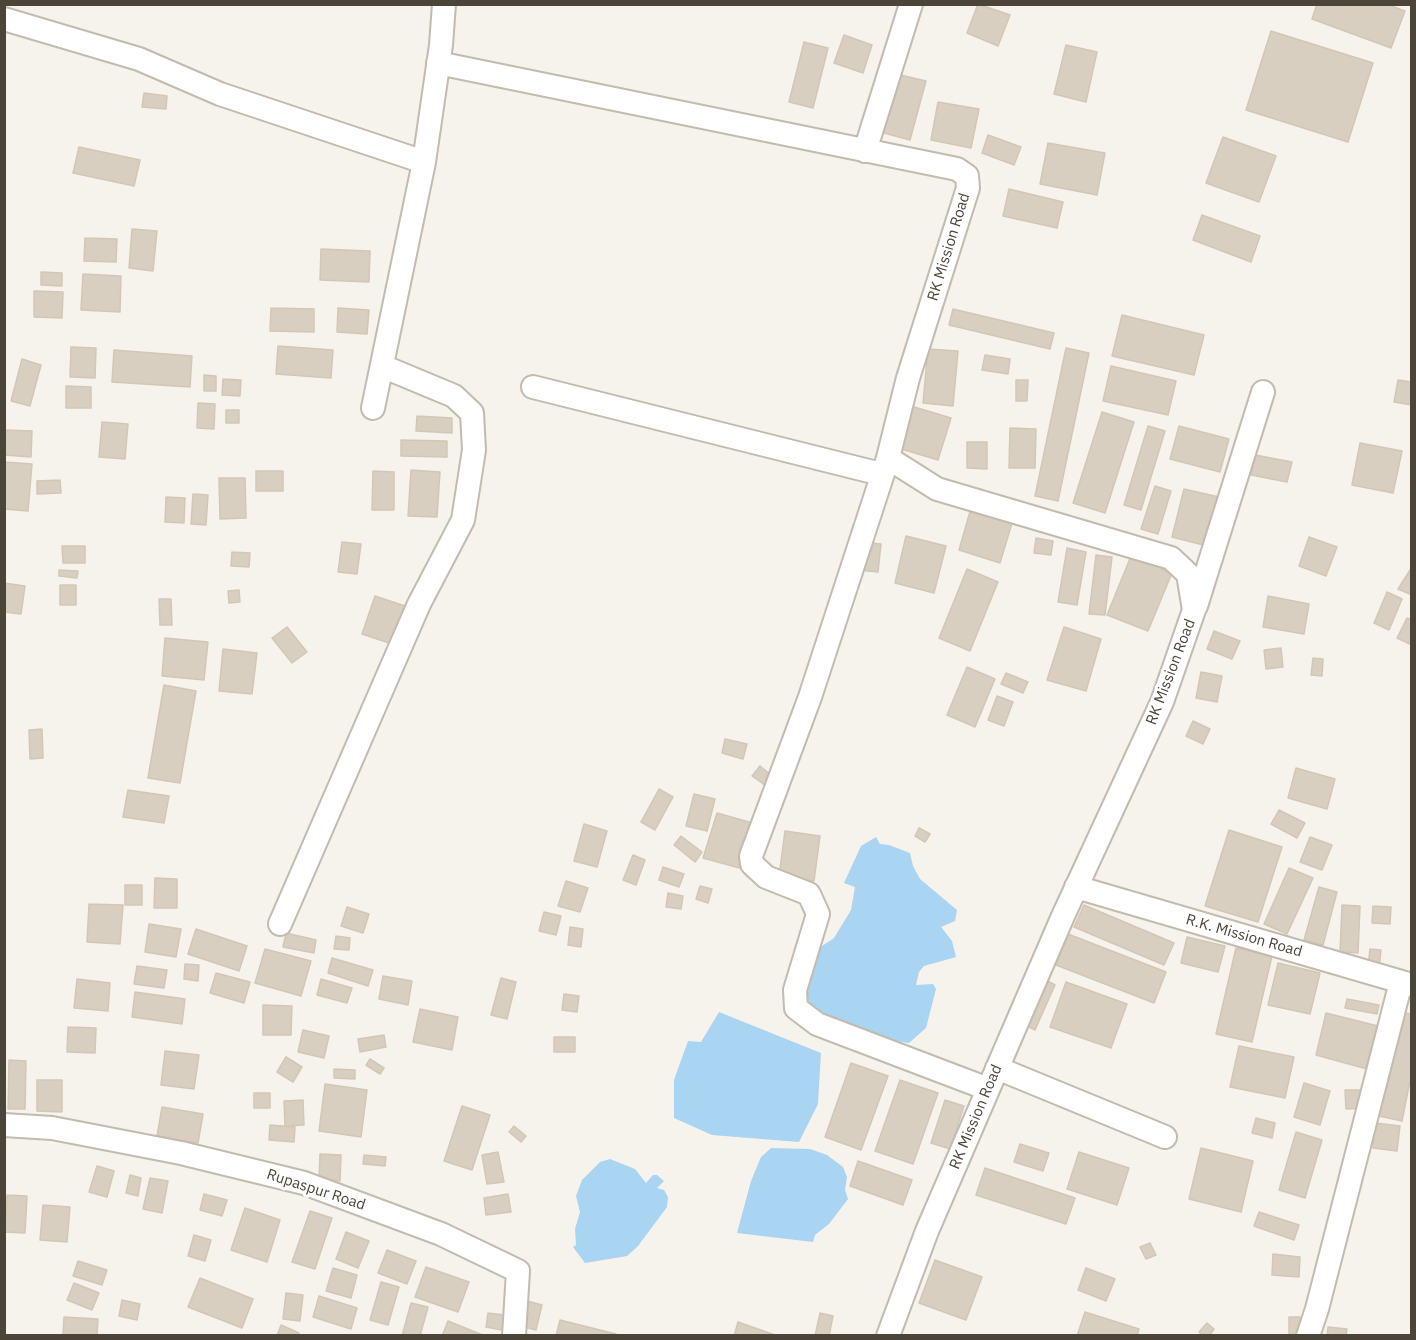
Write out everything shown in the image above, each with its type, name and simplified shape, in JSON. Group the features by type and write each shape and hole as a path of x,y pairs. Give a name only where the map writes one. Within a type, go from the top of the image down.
{"street":[{"path":"373,408 424,162 444,4"},
{"path":"438,63 865,151 911,4"},
{"path":"4,19 139,59 220,94 424,162"},
{"name":"RK Mission Road","path":"865,151 957,169 967,176 968,188 908,378 884,466 937,489 1172,558 1188,574 1194,610 1162,702 1076,887 997,1068 927,1231 888,1335"},
{"path":"280,924 419,604 463,520 474,450 472,413 454,396 382,366"},
{"path":"533,387 884,466 810,696 751,856 752,864 766,877 809,894 818,914 795,990 796,1008 817,1024 988,1089"},
{"path":"1194,610 1263,392"},
{"name":"R.K. Mission Road","path":"1076,887 1406,984"},
{"path":"1308,1335 1406,984"},
{"path":"997,1068 1165,1137"},
{"name":"Rupaspur Road","path":"4,1125 52,1128 181,1153 304,1183 441,1234 518,1271 514,1335"}],"water":[{"path":"876,837 880,844 910,853 913,866 920,879 957,910 955,921 941,927 952,941 956,957 924,966 919,972 916,985 933,984 936,989 926,1028 909,1043 878,1038 820,1017 803,999 816,950 834,938 851,910 855,887 844,883 861,846"},
{"path":"719,1012 821,1053 818,1104 799,1142 712,1135 674,1118 674,1080 688,1041 701,1042"},
{"path":"771,1148 810,1149 827,1155 843,1167 847,1177 845,1190 848,1199 829,1224 815,1235 813,1242 737,1233 751,1181 761,1157"},
{"path":"610,1159 635,1169 646,1183 653,1175 657,1175 664,1181 657,1188 664,1190 668,1197 667,1207 638,1246 627,1256 585,1263 573,1247 576,1245 575,1229 580,1212 576,1196 582,1180 600,1162"}],"building":[{"path":"978,4 1010,15 998,46 967,33"},
{"path":"1317,4 1386,4 1405,11 1391,48 1312,19"},
{"path":"1271,31 1373,63 1348,142 1246,110"},
{"path":"844,35 872,45 863,73 834,63"},
{"path":"804,42 828,48 813,108 789,102"},
{"path":"1066,45 1097,52 1086,102 1054,94"},
{"path":"896,74 926,81 910,140 880,132"},
{"path":"144,93 167,96 166,109 142,107"},
{"path":"938,102 979,109 971,148 931,140"},
{"path":"988,135 1021,147 1014,165 982,153"},
{"path":"1223,137 1276,156 1259,202 1206,183"},
{"path":"1048,143 1105,153 1097,195 1040,184"},
{"path":"79,147 140,160 134,186 73,173"},
{"path":"1009,189 1063,202 1057,228 1003,216"},
{"path":"1202,215 1260,236 1251,262 1193,240"},
{"path":"132,229 157,231 153,271 129,268"},
{"path":"85,238 117,239 116,262 84,261"},
{"path":"321,249 370,251 369,282 320,280"},
{"path":"41,272 62,273 62,286 41,285"},
{"path":"83,274 121,276 120,312 81,310"},
{"path":"34,291 63,292 62,318 34,317"},
{"path":"271,308 314,309 314,332 270,331"},
{"path":"338,308 369,310 367,334 337,332"},
{"path":"953,309 1054,333 1050,349 949,325"},
{"path":"1122,315 1204,335 1194,375 1112,356"},
{"path":"278,346 333,350 331,378 276,374"},
{"path":"71,347 96,348 95,378 70,377"},
{"path":"1066,348 1089,353 1058,501 1035,496"},
{"path":"928,349 958,351 953,406 923,403"},
{"path":"114,350 192,356 190,387 112,382"},
{"path":"985,355 1010,359 1008,374 982,370"},
{"path":"22,359 41,365 30,406 11,401"},
{"path":"1111,366 1176,381 1168,415 1103,401"},
{"path":"204,375 216,376 216,391 204,391"},
{"path":"223,379 241,380 240,396 222,395"},
{"path":"1016,380 1028,380 1027,401 1016,401"},
{"path":"1398,380 1412,382 1412,405 1394,402"},
{"path":"66,386 91,387 91,408 66,408"},
{"path":"198,403 215,404 214,429 197,428"},
{"path":"911,406 951,418 938,460 898,448"},
{"path":"226,410 239,410 239,423 226,423"},
{"path":"1102,412 1134,422 1105,513 1073,503"},
{"path":"417,416 452,418 452,433 416,431"},
{"path":"102,422 128,424 125,459 99,457"},
{"path":"1148,426 1165,431 1141,510 1124,505"},
{"path":"1179,426 1229,439 1220,472 1170,459"},
{"path":"1010,428 1036,429 1035,468 1009,468"},
{"path":"4,430 32,431 31,457 4,455"},
{"path":"401,440 447,441 447,457 401,456"},
{"path":"967,442 987,442 987,469 967,468"},
{"path":"1360,443 1402,451 1393,493 1352,485"},
{"path":"1255,455 1292,462 1287,482 1251,475"},
{"path":"4,462 32,464 28,511 4,509"},
{"path":"411,470 440,472 437,517 408,516"},
{"path":"256,471 283,471 283,491 256,491"},
{"path":"373,471 394,472 394,510 372,510"},
{"path":"219,478 245,478 246,518 220,519"},
{"path":"60,480 61,493 37,494 37,481"},
{"path":"1155,486 1171,491 1158,534 1141,529"},
{"path":"1184,489 1219,497 1207,546 1172,537"},
{"path":"193,494 208,495 206,525 191,524"},
{"path":"166,497 185,498 184,523 165,522"},
{"path":"971,508 1013,520 1000,563 959,550"},
{"path":"906,536 946,546 934,593 895,583"},
{"path":"1309,537 1337,547 1326,576 1299,566"},
{"path":"1036,538 1053,541 1051,555 1034,553"},
{"path":"342,542 361,544 357,574 338,572"},
{"path":"861,542 881,544 878,572 858,570"},
{"path":"62,546 85,546 85,563 63,563"},
{"path":"1067,548 1086,552 1077,605 1058,602"},
{"path":"232,552 250,553 249,567 231,566"},
{"path":"1096,555 1112,557 1105,615 1089,614"},
{"path":"1131,556 1172,573 1148,631 1107,615"},
{"path":"1412,567 1412,595 1398,589"},
{"path":"967,569 998,582 970,651 939,638"},
{"path":"59,570 78,571 77,578 59,576"},
{"path":"4,583 25,586 21,614 4,612"},
{"path":"60,585 76,585 76,605 60,605"},
{"path":"239,590 240,602 229,603 228,591"},
{"path":"1387,592 1402,599 1389,630 1374,623"},
{"path":"375,596 408,607 395,645 362,634"},
{"path":"1268,596 1309,604 1304,634 1263,627"},
{"path":"159,599 171,599 172,625 160,625"},
{"path":"1407,618 1412,620 1412,645 1397,638"},
{"path":"287,627 307,652 292,663 272,638"},
{"path":"1064,627 1101,639 1086,691 1047,680"},
{"path":"1214,631 1240,641 1232,659 1207,649"},
{"path":"165,638 208,642 204,680 162,676"},
{"path":"1281,648 1283,667 1266,669 1264,650"},
{"path":"223,649 257,653 252,694 219,691"},
{"path":"1313,658 1323,659 1322,676 1311,675"},
{"path":"967,667 995,679 975,727 947,715"},
{"path":"1201,672 1222,676 1217,702 1196,698"},
{"path":"1006,673 1028,682 1023,693 1001,684"},
{"path":"164,685 196,691 180,783 148,778"},
{"path":"997,696 1013,702 1004,726 988,720"},
{"path":"1193,721 1210,729 1203,744 1186,736"},
{"path":"42,729 43,758 30,759 29,730"},
{"path":"725,739 747,744 743,759 722,753"},
{"path":"760,766 776,779 769,788 752,776"},
{"path":"1296,768 1335,779 1327,809 1288,798"},
{"path":"659,789 673,797 655,830 641,822"},
{"path":"128,790 169,796 164,823 123,817"},
{"path":"694,794 715,799 707,831 686,826"},
{"path":"1279,810 1305,823 1297,838 1271,824"},
{"path":"717,813 756,824 743,869 703,858"},
{"path":"584,824 607,831 597,867 574,861"},
{"path":"919,828 930,834 925,842 915,836"},
{"path":"1229,830 1282,847 1258,922 1205,906"},
{"path":"785,831 820,836 814,881 779,876"},
{"path":"681,836 702,852 695,862 674,845"},
{"path":"1310,837 1332,845 1322,870 1300,862"},
{"path":"633,855 645,860 636,885 623,880"},
{"path":"663,867 684,874 679,887 659,880"},
{"path":"1289,868 1313,878 1287,934 1264,924"},
{"path":"155,878 177,879 177,908 154,908"},
{"path":"566,881 588,888 580,912 558,906"},
{"path":"125,885 142,885 142,905 125,905"},
{"path":"700,886 712,889 708,903 696,899"},
{"path":"1319,887 1337,892 1323,945 1304,940"},
{"path":"668,893 683,896 681,909 666,907"},
{"path":"89,904 123,905 120,944 87,942"},
{"path":"1084,905 1174,943 1164,965 1074,927"},
{"path":"1342,905 1360,906 1358,953 1340,952"},
{"path":"1373,906 1391,907 1390,924 1372,923"},
{"path":"347,907 369,914 363,933 341,926"},
{"path":"544,912 561,916 556,935 539,931"},
{"path":"149,924 181,929 176,957 145,952"},
{"path":"570,927 583,929 581,947 568,945"},
{"path":"196,929 247,946 239,971 188,954"},
{"path":"286,933 316,940 314,953 283,947"},
{"path":"1068,934 1166,972 1154,1003 1056,965"},
{"path":"336,936 350,938 349,950 334,949"},
{"path":"1187,937 1225,946 1218,972 1181,963"},
{"path":"1236,948 1272,956 1252,1042 1216,1034"},
{"path":"265,949 311,961 301,996 255,983"},
{"path":"1370,949 1381,950 1379,969 1368,967"},
{"path":"332,958 373,970 368,986 328,973"},
{"path":"1278,963 1320,973 1310,1014 1268,1005"},
{"path":"185,964 199,965 198,981 184,979"},
{"path":"137,966 167,970 164,988 134,984"},
{"path":"216,973 250,982 244,1003 210,993"},
{"path":"383,976 412,981 408,1005 379,999"},
{"path":"501,978 516,982 507,1019 491,1015"},
{"path":"77,979 110,983 108,1011 74,1008"},
{"path":"321,979 352,988 347,1003 317,995"},
{"path":"1044,979 1055,985 1035,1030 1023,1024"},
{"path":"1066,982 1127,1004 1111,1048 1050,1027"},
{"path":"135,992 185,999 182,1024 132,1017"},
{"path":"564,994 579,996 577,1012 562,1010"},
{"path":"1347,999 1379,1005 1377,1014 1345,1008"},
{"path":"263,1005 292,1006 291,1035 263,1035"},
{"path":"420,1009 458,1017 452,1050 413,1042"},
{"path":"1398,1012 1412,1014 1412,1071 1402,1121 1379,1116"},
{"path":"1326,1013 1378,1026 1367,1069 1316,1055"},
{"path":"68,1027 96,1028 95,1053 67,1052"},
{"path":"303,1030 329,1036 324,1058 298,1052"},
{"path":"384,1035 386,1047 360,1052 358,1039"},
{"path":"554,1037 575,1037 575,1052 554,1052"},
{"path":"1239,1046 1294,1057 1285,1098 1230,1087"},
{"path":"165,1051 199,1055 194,1089 161,1085"},
{"path":"286,1057 302,1067 293,1082 277,1072"},
{"path":"370,1059 384,1068 380,1074 366,1065"},
{"path":"9,1060 26,1061 25,1109 8,1109"},
{"path":"851,1063 888,1076 861,1150 825,1137"},
{"path":"334,1069 355,1070 355,1079 334,1078"},
{"path":"37,1080 62,1080 62,1112 37,1111"},
{"path":"900,1080 938,1093 913,1164 875,1151"},
{"path":"1304,1083 1330,1091 1320,1125 1294,1117"},
{"path":"325,1084 367,1090 361,1137 319,1131"},
{"path":"1345,1090 1366,1090 1367,1108 1346,1109"},
{"path":"254,1093 270,1093 270,1108 254,1108"},
{"path":"303,1100 304,1125 285,1126 284,1101"},
{"path":"945,1100 964,1106 950,1149 931,1143"},
{"path":"462,1106 490,1115 472,1170 444,1161"},
{"path":"162,1107 203,1114 198,1143 157,1136"},
{"path":"1256,1118 1275,1123 1272,1138 1252,1133"},
{"path":"1375,1123 1400,1126 1397,1151 1373,1148"},
{"path":"270,1125 295,1127 294,1142 269,1140"},
{"path":"514,1126 526,1136 521,1142 509,1132"},
{"path":"1296,1132 1322,1140 1305,1198 1279,1190"},
{"path":"1020,1144 1049,1153 1043,1171 1014,1162"},
{"path":"1201,1148 1253,1161 1241,1212 1189,1199"},
{"path":"498,1152 504,1182 487,1184 482,1155"},
{"path":"1079,1152 1129,1168 1117,1205 1067,1189"},
{"path":"320,1154 341,1155 340,1181 319,1179"},
{"path":"364,1155 386,1157 385,1166 363,1164"},
{"path":"858,1161 912,1180 903,1205 850,1186"},
{"path":"97,1166 114,1171 107,1197 89,1192"},
{"path":"985,1168 1075,1198 1066,1224 976,1195"},
{"path":"130,1175 141,1178 138,1196 126,1193"},
{"path":"150,1178 168,1181 162,1213 143,1209"},
{"path":"204,1194 227,1200 222,1216 200,1210"},
{"path":"508,1194 511,1212 486,1215 484,1198"},
{"path":"7,1195 27,1196 25,1233 5,1232"},
{"path":"43,1205 70,1207 67,1242 40,1240"},
{"path":"245,1208 280,1220 267,1262 231,1250"},
{"path":"310,1211 332,1218 315,1269 292,1262"},
{"path":"1259,1212 1299,1225 1294,1240 1254,1226"},
{"path":"346,1232 369,1241 358,1268 336,1259"},
{"path":"194,1235 211,1240 205,1261 188,1256"},
{"path":"1150,1243 1156,1255 1146,1259 1140,1247"},
{"path":"387,1250 416,1261 407,1284 378,1273"},
{"path":"1273,1254 1300,1257 1299,1277 1272,1275"},
{"path":"935,1260 982,1277 966,1320 919,1303"},
{"path":"78,1261 107,1270 102,1285 73,1276"},
{"path":"426,1267 469,1282 458,1312 415,1297"},
{"path":"333,1268 357,1275 351,1298 326,1291"},
{"path":"1086,1268 1115,1279 1106,1301 1078,1290"},
{"path":"200,1278 253,1299 242,1328 188,1307"},
{"path":"381,1282 399,1287 388,1325 370,1320"},
{"path":"74,1283 99,1293 92,1310 67,1300"},
{"path":"286,1293 303,1295 300,1321 283,1319"},
{"path":"319,1296 357,1308 351,1329 313,1317"},
{"path":"122,1300 140,1304 137,1320 119,1316"},
{"path":"527,1301 542,1305 536,1330 521,1326"},
{"path":"411,1303 428,1307 420,1336 402,1336"},
{"path":"1085,1312 1139,1329 1137,1336 1077,1336"},
{"path":"488,1313 505,1315 502,1330 486,1327"},
{"path":"820,1313 833,1316 829,1336 815,1336"},
{"path":"64,1317 98,1319 97,1336 63,1336"},
{"path":"1289,1317 1300,1317 1300,1336 1289,1336"},
{"path":"560,1320 616,1334 615,1336 556,1336"},
{"path":"448,1321 485,1336 442,1336"},
{"path":"738,1322 775,1335 775,1336 734,1336"},
{"path":"1207,1323 1214,1329 1209,1336 1203,1336 1199,1332"},
{"path":"281,1325 299,1333 298,1336 277,1336"},
{"path":"1328,1327 1347,1329 1346,1336 1327,1336"}]}
